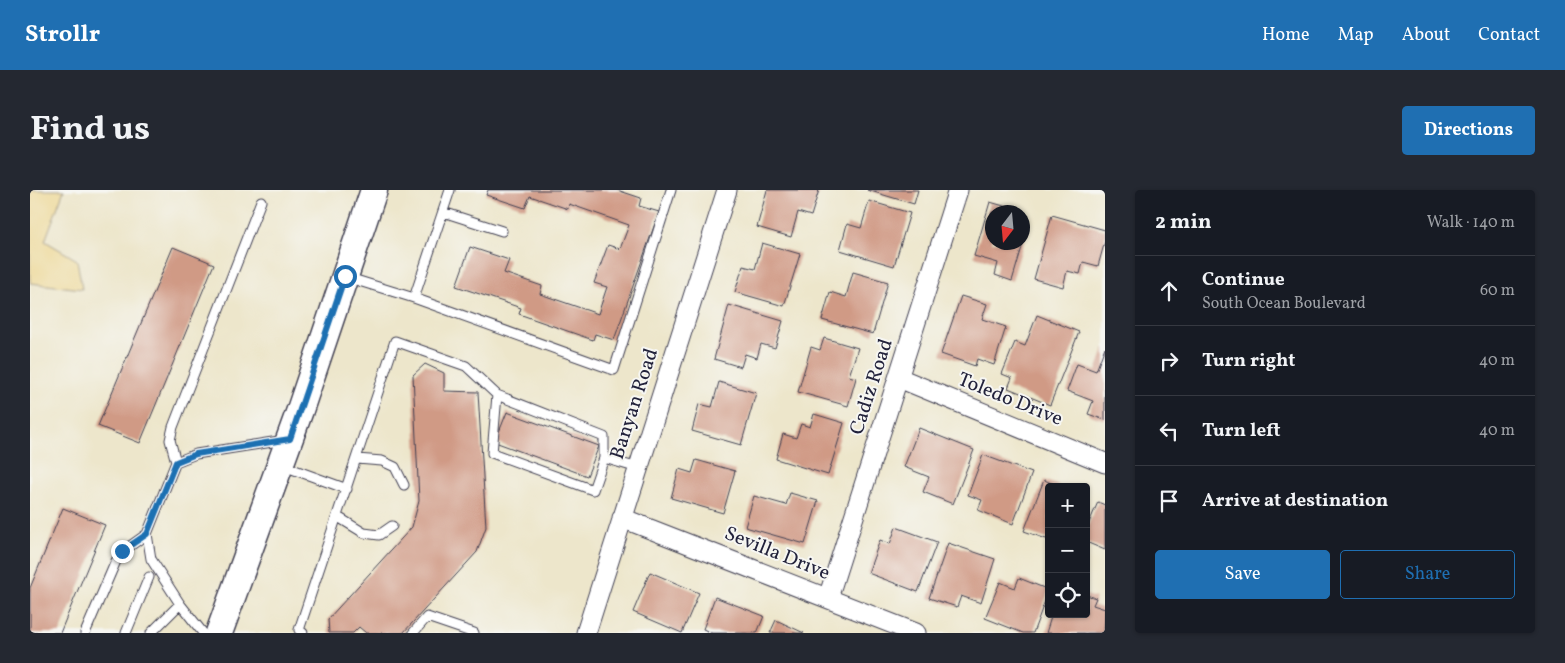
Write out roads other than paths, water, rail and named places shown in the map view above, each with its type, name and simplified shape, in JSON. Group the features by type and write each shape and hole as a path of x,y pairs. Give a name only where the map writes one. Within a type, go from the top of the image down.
{"main road":[{"path":"219,633 281,465 374,190"}],"street":[{"name":"Banyan Road","path":"586,633 727,190"},
{"name":"Cadiz Road","path":"828,598 958,190"},
{"name":"Toledo Drive","path":"899,378 1105,463"},
{"name":"Sevilla Drive","path":"622,518 916,633"}],"lane":[{"path":"414,298 450,190"},
{"path":"345,276 414,298 614,370 671,190"},
{"path":"202,633 180,604 151,558 147,534 176,462 170,440 172,427 261,201"},
{"path":"443,212 502,231"},
{"path":"303,633 300,630 394,342 466,366 497,395 604,437 604,458 593,490 492,453 497,395"},
{"path":"176,462 196,454 290,439"},
{"path":"604,458 638,468"},
{"path":"357,459 382,461 395,466 404,486"},
{"path":"281,465 347,489"},
{"path":"338,517 364,533 379,535 392,526"},
{"path":"85,633 122,551 147,534"},
{"path":"126,633 148,577"},
{"path":"151,633 180,604"},
{"path":"413,633 427,617 474,633"}]}
